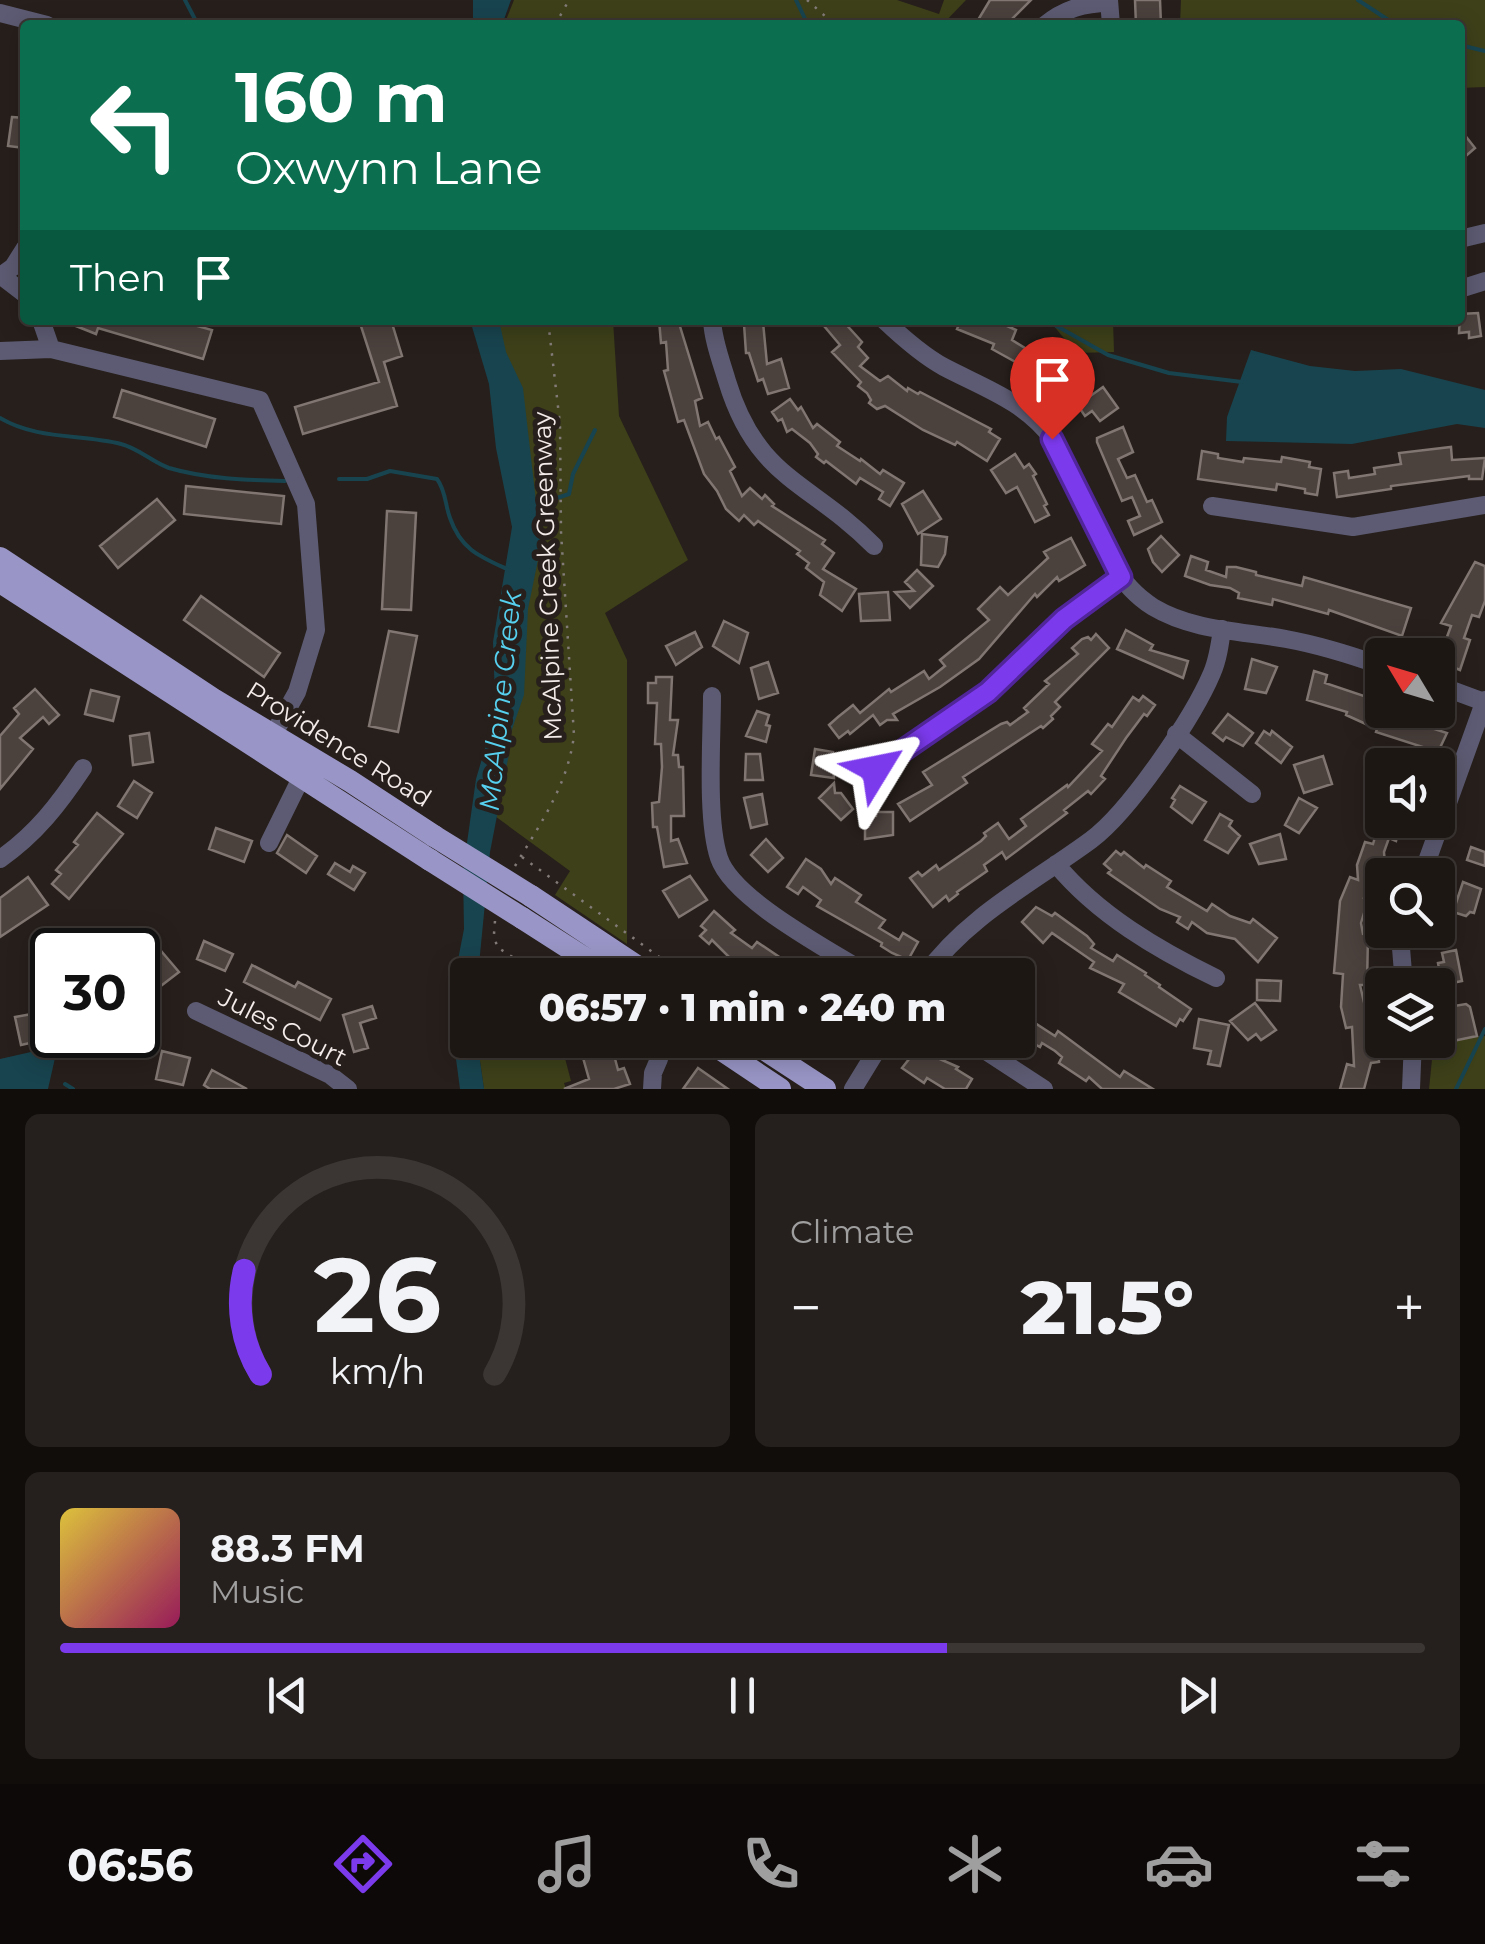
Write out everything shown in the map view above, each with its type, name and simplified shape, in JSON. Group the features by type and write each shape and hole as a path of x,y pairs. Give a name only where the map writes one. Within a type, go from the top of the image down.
{"main road":[{"name":"Providence Road","path":"0,558 213,700 434,836 590,958"},
{"name":"Providence Road","path":"0,582 430,860 619,958"},
{"path":"734,1058 780,1089"},
{"path":"778,1058 825,1089"}],"street":[{"path":"1051,20 1075,8 1109,2"},
{"path":"0,13 27,20"},
{"path":"1,275 20,255"},
{"path":"43,325 51,350"},
{"path":"713,325 732,397 754,442 785,476 842,517 874,546"},
{"path":"890,325 931,359 1002,394 1038,421 1058,448 1121,577 1142,598 1171,616 1330,649 1365,660"},
{"path":"0,351 51,350 260,400 306,504 316,630 297,692 273,735"},
{"path":"1212,506 1353,528 1485,505"},
{"path":"876,769 988,692 1064,619 1121,577"},
{"path":"941,958 967,929 1106,827 1138,790 1213,671 1222,629"},
{"path":"1428,858 1485,701 1455,691"},
{"path":"712,696 714,839 728,876 748,896 843,958"},
{"path":"1176,734 1252,794"},
{"path":"0,859 56,809 83,768"},
{"path":"268,844 301,778"},
{"path":"1056,864 1073,885 1106,912 1216,978"},
{"name":"Jules Court","path":"196,1012 330,1075 348,1089"},
{"path":"853,1089 872,1058"},
{"path":"996,1058 1044,1089"},
{"path":"1411,1089 1412,1058"},
{"path":"652,1089 659,1060"}],"path":[{"path":"807,0 835,20"},
{"name":"McAlpine Creek Greenway","path":"549,325 557,384 560,506 574,720 572,750 553,802 521,856 661,958"}],"green space":[{"path":"514,0 897,0 939,14 944,0 966,0 947,20 506,20"},
{"path":"1181,0 1485,0 1485,87 1465,88 1465,20 1180,20"},
{"path":"488,325 613,325 619,416 688,560 605,613 627,660 627,944 555,895 570,871 488,811 531,532"},
{"path":"1053,325 1113,325 1114,352 1076,353"},
{"path":"1485,1036 1485,1089 1429,1089 1432,1058 1455,1058 1455,1038"},
{"path":"480,1058 565,1058 571,1081 564,1083 566,1089 484,1089"}],"water":[{"path":"473,0 511,0 504,20 473,20"},
{"name":"McAlpine Creek","path":"471,325 500,325 506,352 523,388 541,545 528,609 524,695 509,738 490,852 480,958 458,958 464,929 463,871 476,779 495,698 493,642 512,527 496,448 489,384"},
{"path":"1251,350 1310,366 1355,371 1401,369 1485,390 1485,428 1457,424 1352,444 1226,441 1227,417"},
{"path":"30,1052 30,1058 55,1058 48,1089 0,1089 0,1059"},
{"path":"456,1058 480,1058 484,1089 460,1089"}],"building":[{"path":"990,0 1031,0 1011,20 978,20"},
{"path":"1135,0 1160,0 1161,20 1136,20"},
{"path":"12,117 20,118 20,147 8,146"},
{"path":"1465,135 1475,148 1465,157"},
{"path":"1478,313 1481,336 1469,338 1469,332 1459,333 1459,325 1465,325 1465,314"},
{"path":"74,325 194,325 212,330 203,359 98,328 96,334"},
{"path":"361,325 393,325 402,356 384,362 397,406 303,434 295,407 379,382"},
{"path":"659,325 680,325 702,398 695,401 700,426 708,422 716,439 719,437 735,467 730,471 742,496 750,488 762,499 765,495 772,506 825,540 822,544 834,553 823,569 856,589 842,611 820,595 824,582 806,568 809,563 797,554 800,551 758,521 754,525 744,515 739,521 726,509 704,474 684,420 678,422 664,371 668,370 666,342 661,343"},
{"path":"744,325 763,325 767,364 781,359 789,388 768,394 746,353"},
{"path":"823,325 847,325 862,342 858,347 868,358 860,366 880,381 888,376 907,391 908,388 920,392 991,429 989,432 1000,439 987,461 957,442 955,445 923,430 885,406 877,409 869,403 867,393 858,386 861,382 832,352 840,345"},
{"path":"959,325 1005,325 1016,330 1012,340 1059,369 1089,397 1103,387 1118,408 1100,421 1092,411 1085,416 1070,394 1061,403 1051,394 1055,390 1039,375 992,349 994,344 957,329"},
{"path":"122,390 215,419 206,447 114,417"},
{"path":"790,399 798,410 801,407 813,428 817,424 840,442 837,446 880,474 883,470 904,483 890,506 879,499 883,492 860,478 856,484 816,457 818,454 810,443 792,429 787,432 782,419 778,421 772,412"},
{"path":"1123,427 1133,452 1118,459 1127,478 1135,475 1147,502 1152,500 1162,522 1134,535 1128,521 1140,516 1132,497 1122,501 1097,442 1097,438"},
{"path":"1451,447 1452,460 1485,458 1482,479 1469,476 1337,497 1334,473 1348,471 1349,478 1375,474 1374,468 1401,464 1399,453"},
{"path":"1202,451 1243,462 1244,458 1281,462 1282,457 1310,462 1309,467 1321,469 1317,495 1277,484 1276,490 1198,479"},
{"path":"1015,454 1024,468 1029,464 1036,474 1033,476 1047,504 1044,506 1049,515 1035,522 1017,487 1006,493 991,470"},
{"path":"186,486 284,496 281,524 184,514"},
{"path":"923,491 941,519 918,534 902,504"},
{"path":"157,499 175,520 118,568 100,546"},
{"path":"387,511 416,513 411,610 382,609"},
{"path":"922,534 947,537 938,567 921,565"},
{"path":"1161,536 1179,555 1162,572 1148,549"},
{"path":"1071,538 1085,565 1059,581 1057,577 1037,597 1035,594 979,659 893,714 897,720 880,725 873,715 839,738 829,725 838,717 853,705 860,713 889,689 891,692 924,671 929,679 945,666 940,660 989,620 978,609 1000,587 1008,595 1048,558 1044,552"},
{"path":"1191,556 1208,562 1206,570 1226,577 1227,567 1236,567 1302,586 1304,577 1411,608 1402,636 1329,610 1328,614 1273,599 1272,605 1238,598 1239,593 1230,588 1185,576"},
{"path":"1475,562 1485,566 1485,601 1479,617 1472,615 1464,638 1470,640 1460,670 1455,668 1455,638 1447,638 1451,626 1441,623"},
{"path":"917,570 933,586 910,608 895,592 914,591 905,582"},
{"path":"888,592 890,620 861,621 859,594"},
{"path":"201,596 280,653 264,677 184,620"},
{"path":"724,621 748,633 739,663 713,646"},
{"path":"1126,630 1153,645 1150,650 1188,661 1183,678 1117,649"},
{"path":"389,631 417,636 398,732 369,726"},
{"path":"695,632 702,647 676,665 666,646"},
{"path":"1096,634 1109,648 1055,702 1060,707 1051,716 1053,719 963,777 967,783 910,821 898,804 932,785 923,772 1028,712 1024,708 1049,684 1045,681 1078,654 1072,648"},
{"path":"1252,659 1277,667 1266,693 1245,689"},
{"path":"768,662 778,693 759,699 751,668"},
{"path":"1314,671 1327,675 1325,683 1365,696 1365,724 1346,715 1347,712 1307,700"},
{"path":"656,677 672,677 670,720 678,720 673,755 678,755 679,767 683,767 684,816 671,816 671,841 678,839 687,863 664,867 657,827 653,827 652,803 659,802 662,767 661,744 655,744 657,703 648,703 648,683 656,683"},
{"path":"35,689 59,715 49,724 43,717 20,738 33,749 0,789 0,736 19,714 14,708"},
{"path":"91,690 119,697 113,721 85,714"},
{"path":"1143,696 1155,705 1126,738 1101,776 1105,779 1091,794 1088,791 1064,810 1067,813 1006,859 1002,852 984,865 987,871 949,901 946,896 933,907 910,878 918,872 922,876 936,865 939,870 981,841 984,833 998,823 1009,839 1026,826 1021,819 1068,787 1102,751 1092,744 1108,724 1112,727 1133,697 1139,701"},
{"path":"757,711 769,715 766,742 746,736"},
{"path":"1228,714 1253,733 1243,746 1226,737 1223,741 1213,733"},
{"path":"1431,728 1447,733 1440,748 1426,748 1376,732"},
{"path":"1264,731 1270,735 1272,731 1292,747 1281,763 1256,743"},
{"path":"149,733 153,762 133,765 130,736"},
{"path":"815,749 833,752 834,778 811,775"},
{"path":"746,754 760,754 763,780 745,780"},
{"path":"1323,756 1332,784 1304,793 1294,765"},
{"path":"134,781 152,793 137,818 118,806"},
{"path":"834,783 835,793 841,793 853,809 841,820 819,798"},
{"path":"1180,786 1206,802 1192,823 1171,807"},
{"path":"762,794 767,824 751,828 744,798"},
{"path":"1299,798 1317,808 1299,833 1285,825"},
{"path":"876,812 893,812 893,835 865,839 865,816 876,816"},
{"path":"97,813 123,834 69,899 52,884 61,874 56,870 78,845 74,842"},
{"path":"1220,814 1232,821 1229,826 1240,836 1228,853 1205,840"},
{"path":"216,828 252,841 244,862 209,849"},
{"path":"1280,834 1286,859 1259,864 1250,844"},
{"path":"287,835 317,856 306,873 277,853"},
{"path":"1375,838 1389,838 1384,858 1365,858 1365,910 1361,923 1368,948 1365,985 1360,985 1365,1007 1365,1058 1379,1058 1379,1062 1371,1063 1364,1089 1340,1089 1347,1064 1354,1066 1352,1027 1346,1028 1341,1007 1343,974 1334,973 1340,901 1350,877 1358,880 1357,865 1365,842 1373,844"},
{"path":"766,839 783,858 768,872 751,855"},
{"path":"1471,847 1485,852 1485,866 1467,860"},
{"path":"1116,851 1171,881 1167,887 1207,911 1212,904 1230,916 1250,923 1253,919 1277,938 1258,962 1235,939 1207,933 1192,922 1188,929 1177,922 1180,917 1160,909 1108,873 1111,870 1104,864"},
{"path":"806,859 821,869 831,884 835,878 861,895 856,902 885,920 879,928 899,940 903,933 918,942 909,958 903,958 817,906 821,900 803,887 798,894 787,887"},
{"path":"335,863 350,872 353,866 365,873 354,890 328,874"},
{"path":"690,876 707,900 679,917 663,891"},
{"path":"28,877 48,905 0,937 0,898"},
{"path":"1463,882 1481,889 1474,913 1466,916 1455,913"},
{"path":"1036,907 1052,916 1055,913 1087,936 1094,944 1091,948 1113,961 1117,955 1146,973 1191,1009 1183,1021 1180,1019 1176,1026 1119,992 1124,984 1090,968 1094,962 1052,933 1043,943 1022,922"},
{"path":"714,911 735,930 731,933 752,948 757,942 781,958 730,958 712,940 709,944 700,936 706,930 701,926"},
{"path":"204,941 233,954 225,971 197,959"},
{"path":"1456,950 1462,981 1455,982 1455,968 1439,968 1438,963 1444,962 1442,953"},
{"path":"160,954 179,972 160,987"},
{"path":"252,965 295,987 298,982 331,999 320,1020 244,982"},
{"path":"1257,980 1281,981 1280,1001 1257,1000"},
{"path":"1255,1003 1276,1030 1261,1040 1256,1034 1248,1040 1230,1021"},
{"path":"372,1006 376,1018 360,1023 368,1048 354,1052 343,1015"},
{"path":"1455,1006 1470,1007 1477,1036 1455,1041"},
{"path":"30,1014 30,1043 21,1045 15,1017"},
{"path":"1199,1019 1229,1025 1220,1066 1208,1064 1211,1051 1194,1048"},
{"path":"1035,1023 1055,1036 1058,1031 1120,1077 1124,1071 1153,1089 1102,1089 1089,1077 1086,1081 1059,1063 1062,1057 1055,1051 1042,1043 1040,1047 1035,1044"},
{"path":"162,1051 190,1058 183,1085 156,1079"},
{"path":"583,1058 615,1058 618,1070 624,1068 630,1084 614,1089 564,1089 589,1079"},
{"path":"910,1058 938,1058 972,1079 966,1089 945,1089 927,1078 924,1083 902,1068"},
{"path":"698,1068 728,1089 683,1089"},
{"path":"212,1070 247,1089 210,1089 204,1085"}],"waterway":[{"path":"185,0 195,20"},
{"path":"796,0 806,20"},
{"path":"1358,0 1388,20"},
{"path":"1465,46 1485,51"},
{"path":"1055,325 1108,355 1169,373 1242,382"},
{"path":"0,418 29,430 121,444 183,472 285,481"},
{"path":"539,526 549,520 554,499 569,494 573,474 595,430"},
{"path":"339,479 367,479 390,471 437,479 460,538 481,556 509,570"},
{"path":"1456,1089 1485,1029"},
{"path":"65,1084 73,1089"}],"route":[{"path":"876,769 988,692 1064,619 1121,577 1052,439"}]}
